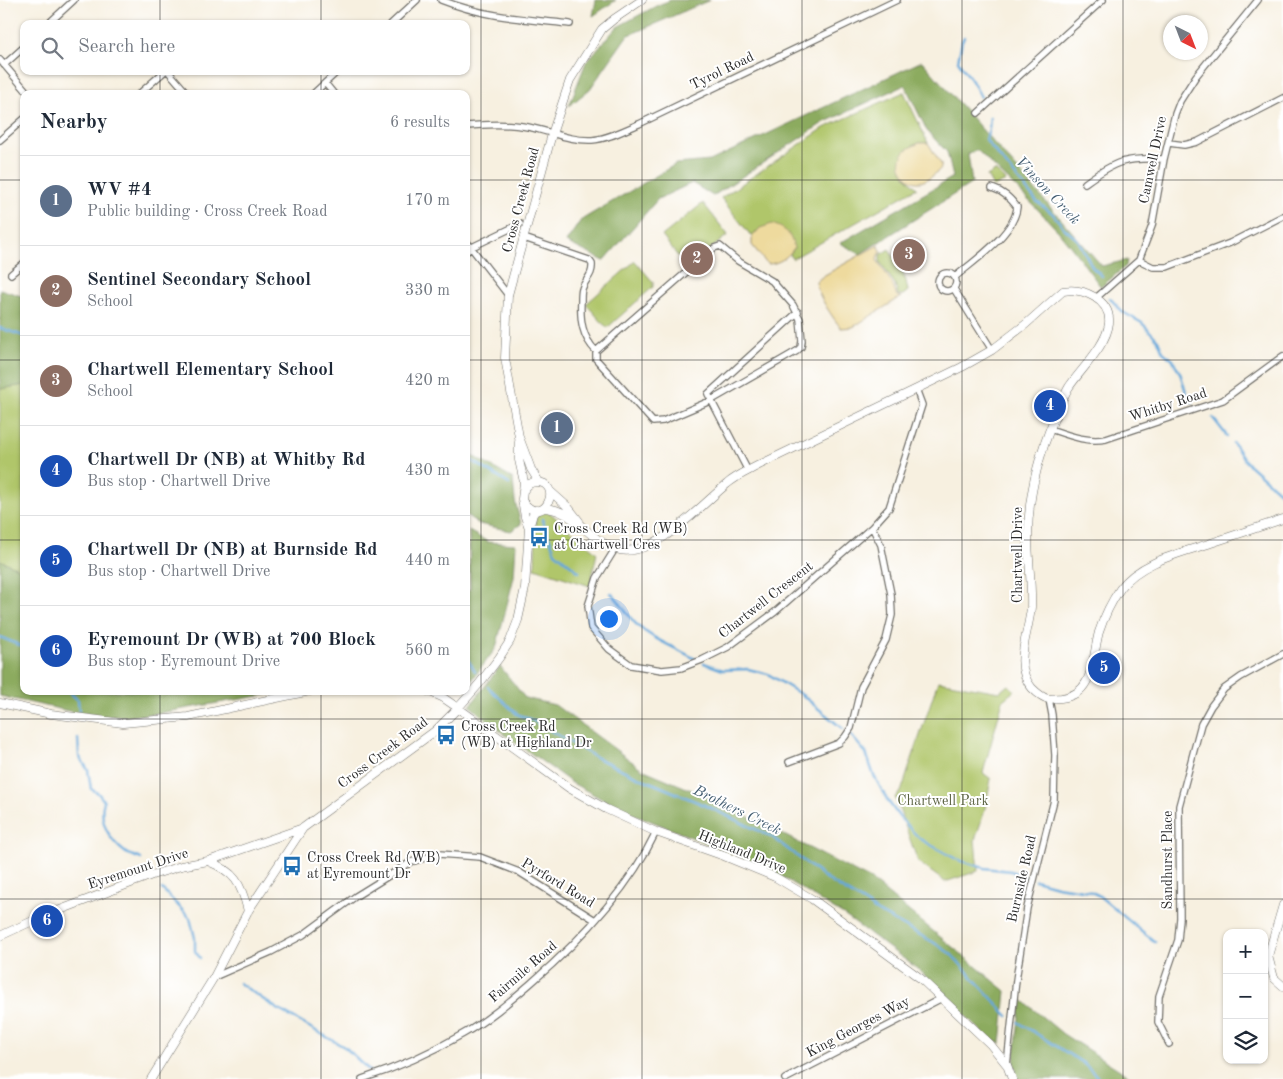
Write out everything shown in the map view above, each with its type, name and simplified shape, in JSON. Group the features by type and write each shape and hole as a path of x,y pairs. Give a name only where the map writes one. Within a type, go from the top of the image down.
{"street":[{"path":"52,20 74,0"},
{"path":"395,20 417,0"},
{"path":"441,0 466,10 499,17 570,24"},
{"name":"Cross Creek Road","path":"524,490 519,460 519,437 505,358 508,295 552,134 570,80 602,29 642,0"},
{"name":"Tyrol Road","path":"470,126 497,124 527,127 552,134 591,140 609,137 897,0"},
{"path":"978,112 1103,0"},
{"name":"Camwell Drive","path":"1140,260 1154,220 1164,159 1170,143 1175,114 1187,88 1258,0"},
{"path":"20,50 2,63 26,90"},
{"path":"144,90 161,75"},
{"path":"170,75 184,90"},
{"path":"318,90 334,75"},
{"path":"325,83 331,90"},
{"path":"1170,143 1184,145 1197,142 1283,98"},
{"path":"0,140 20,122"},
{"path":"1085,183 1108,167 1124,160 1140,158 1164,159"},
{"path":"955,277 998,239 1012,223 1017,213 1017,207 1011,199 1002,191 992,188"},
{"path":"584,528 568,507 544,484 539,482 530,483 524,490 522,494 527,507 536,510 545,508 557,509 567,514 594,538 614,548 631,550 663,539 729,482 962,367 992,350 1064,291 1073,289 1096,298 1140,260 1153,267 1167,267 1246,237 1283,216"},
{"path":"508,295 472,247 520,224"},
{"path":"524,238 589,260 592,264 589,278 582,289 580,311 585,336 596,351 596,359 653,422 663,421 710,400 797,351 801,347 802,341 800,319 798,312 772,280 738,261 720,246 714,248 596,351"},
{"path":"11,274 20,266"},
{"path":"945,273 951,273 955,277 954,289 948,292 942,290 938,282 940,276 945,273"},
{"path":"954,289 992,350"},
{"name":"Chartwell Drive","path":"1049,699 1038,693 1031,686 1025,678 1022,666 1031,608 1028,534 1032,495 1050,429 1069,388 1103,341 1109,322 1105,307 1096,298"},
{"path":"748,471 708,394 798,312"},
{"name":"Whitby Road","path":"1050,429 1087,441 1106,439 1223,400 1283,356"},
{"name":"Chartwell Crescent","path":"614,548 597,578 588,606 591,628 609,649 631,665 662,670 681,668 728,647 775,612 872,527 890,508 922,405 916,389"},
{"name":"Cross Creek Road","path":"519,437 531,469 539,482"},
{"path":"545,508 550,500 550,491"},
{"name":"Cross Creek Road","path":"524,503 524,514 529,528"},
{"name":"Cross Creek Road","path":"470,693 499,658 510,641 518,620 525,588 529,528 536,510"},
{"path":"1049,699 1069,697 1079,691 1087,682 1091,672 1099,631 1110,604 1121,587 1131,577 1166,558 1283,519"},
{"path":"789,762 839,744 845,737 851,728 861,687 886,640 892,615 891,594 881,545 872,527"},
{"name":"Sandhurst Place","path":"1169,1044 1158,1022 1159,996 1178,940 1180,918 1179,806 1201,724 1211,706 1224,690 1241,677 1283,654"},
{"path":"0,703 51,714 123,723 188,717 291,695"},
{"name":"Highland Drive","path":"439,695 569,788 606,809 656,832 724,856 775,877 812,900 906,966 942,998 990,1044 1007,1065 1012,1079"},
{"name":"Cross Creek Road","path":"208,861 303,828 434,731 469,695"},
{"name":"Burnside Road","path":"1007,1065 1016,980 1027,908 1054,800 1055,754 1049,699"},
{"name":"Cross Creek Road","path":"248,911 303,828"},
{"name":"Fairmile Road","path":"362,1079 406,1062 456,1038 503,1008 571,948 621,890 648,849 656,832"},
{"name":"Pyrford Road","path":"214,977 271,952 304,934 356,896 410,862 439,854 480,857 519,872 595,920"},
{"name":"Eyremount Drive","path":"0,936 39,918 143,878 180,866 208,861 218,865 235,878 244,893 248,911"},
{"path":"1283,905 1268,956 1274,978 1283,986"},
{"path":"151,1079 214,977 248,911"},
{"name":"King Georges Way","path":"785,1079 942,998"}],"green space":[{"path":"596,0 616,0 593,16"},
{"path":"671,0 710,0 627,36 590,89 569,106 586,62 617,27"},
{"path":"922,61 1102,266 1127,260 1126,266 1101,287 1059,232 977,150 968,154 972,183 860,254 840,243 953,177 947,152 927,131 905,85 823,123 713,196 692,183 658,199 604,261 566,242 581,220 676,164 710,161"},
{"path":"904,92 928,143 919,143 909,148 905,176 917,188 792,259 790,254 794,248 760,228 752,237 721,198 824,128"},
{"path":"995,171 1006,181 993,187 987,176"},
{"path":"703,203 728,235 687,268 662,236"},
{"path":"889,249 901,268 906,281 908,291 903,295 898,295 895,284 880,262 880,255"},
{"path":"635,261 653,282 653,287 607,328 586,304"},
{"path":"0,289 20,296 20,386 0,389"},
{"path":"20,386 20,569 0,560 0,389"},
{"path":"470,454 513,479 515,501 521,524 511,531 479,524 470,518"},
{"path":"544,511 549,512 597,553 590,586 535,568 536,516"},
{"path":"470,532 488,542 516,544 514,577 496,648 470,683"},
{"path":"0,560 20,569 20,695 265,695 154,714 105,719 0,696"},
{"path":"500,666 525,698 555,705 642,769 722,803 871,880 1006,991 1001,1044 984,1034 918,969 845,916 766,867 621,809 572,783 504,734 470,706"},
{"name":"Chartwell Park","path":"938,681 999,692 1009,685 1014,691 1003,700 983,773 991,779 984,813 975,840 978,871 945,882 918,862 895,797 901,792"},
{"path":"1021,999 1063,1034 1134,1079 1018,1079 1014,1063"}],"sand":[{"path":"919,143 928,143 941,164 941,168 927,180 917,182 905,176 901,167 901,158 904,152"},
{"path":"772,224 787,232 794,248 783,259 767,264 752,245 752,237 760,228"},
{"path":"878,245 882,252 878,255 877,260 892,283 897,296 901,297 853,327 841,328 822,300 816,282 823,276"}],"waterway":[{"name":"Vinson Creek","path":"964,37 958,61 981,97"},
{"name":"Vinson Creek","path":"990,117 986,140 988,143 1037,202 1052,213 1065,229 1078,240 1093,268 1102,276"},
{"name":"Vinson Creek","path":"1110,298 1121,311 1142,323 1158,340 1163,352 1173,360 1192,402"},
{"path":"0,328 20,335"},
{"name":"Vinson Creek","path":"1213,418 1227,436"},
{"name":"Vinson Creek","path":"1233,443 1246,462 1283,495"},
{"path":"470,460 509,484"},
{"path":"542,519 555,552 579,572"},
{"path":"611,593 632,620 643,630 697,660"},
{"name":"Brothers Creek","path":"0,637 20,645"},
{"name":"Brothers Creek","path":"470,663 475,671"},
{"path":"704,663 723,670 748,669 768,674 802,695 843,729"},
{"name":"Brothers Creek","path":"488,687 517,714 534,721 597,758 772,837 828,880 876,911 951,954 1008,1016"},
{"path":"72,695 78,700 79,711"},
{"path":"849,733 866,753 874,776 888,801 900,818 920,839 958,860 984,868 1011,871 1028,878"},
{"path":"78,739 79,756 88,770 91,789 98,793 104,801 104,824 110,837 128,854 141,859"},
{"path":"1035,880 1089,891 1098,895 1155,942"},
{"path":"162,889 190,918 195,938 195,951 200,958"},
{"path":"239,983 279,1010 346,1048 371,1072"},
{"name":"Brothers Creek","path":"1018,1022 1083,1063 1100,1079"}],"place":[{"name":"Chartwell Elementary School","path":"909,255"},
{"name":"Sentinel Secondary School","path":"697,259"},
{"name":"Chartwell Dr (NB) at Whitby Rd","path":"1050,406"},
{"name":"WV #4","path":"557,428"},
{"name":"Cross Creek Rd (WB) at Chartwell Cres","path":"539,537"},
{"name":"Chartwell Dr (NB) at Burnside Rd","path":"1104,668"},
{"name":"Cross Creek Rd (WB) at Highland Dr","path":"446,735"},
{"name":"Cross Creek Rd (WB) at Eyremount Dr","path":"292,866"},
{"name":"Eyremount Dr (WB) at 700 Block","path":"47,921"}]}
